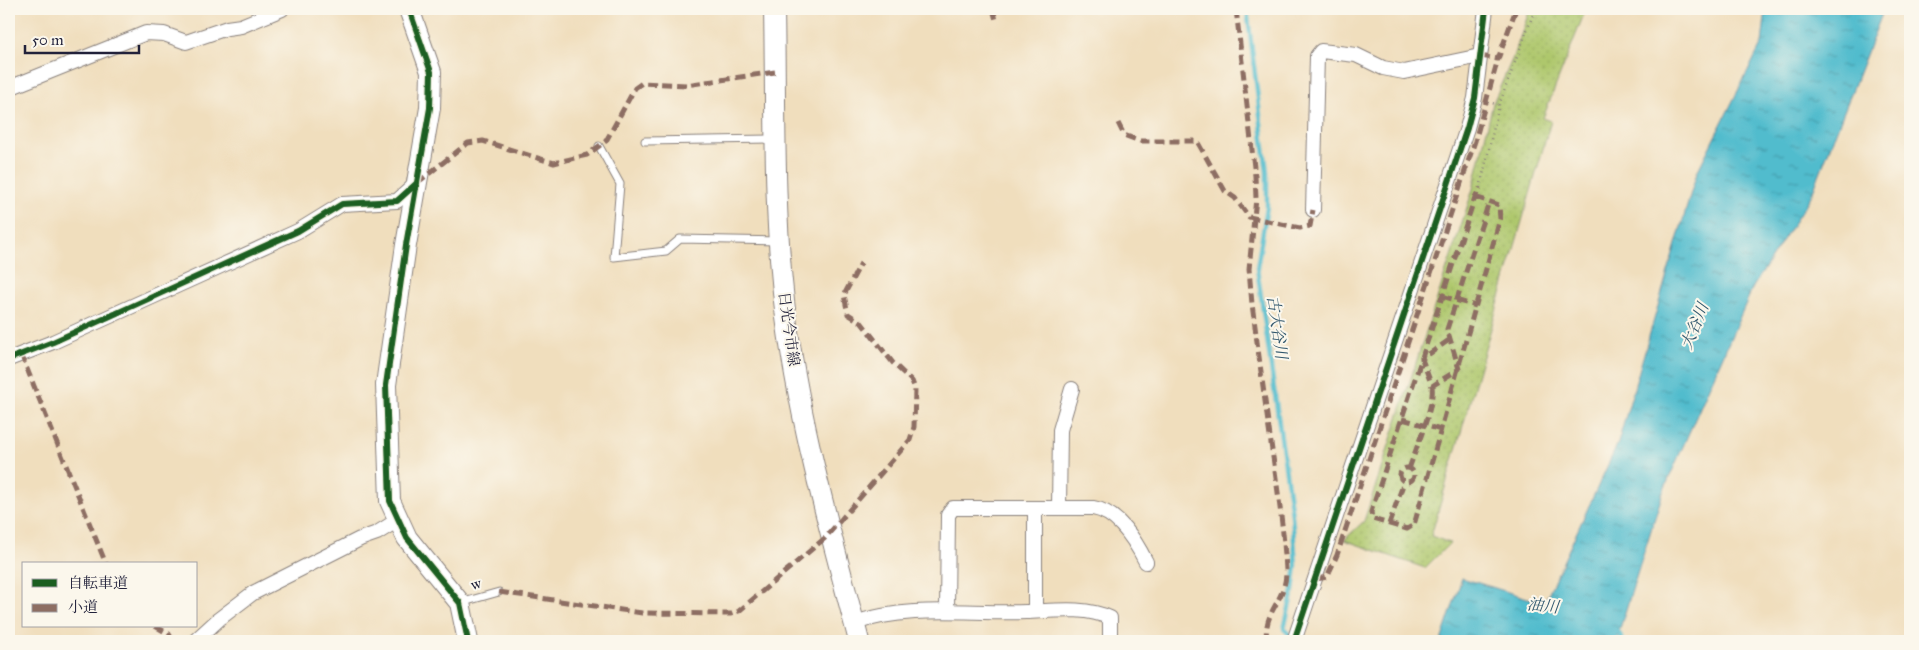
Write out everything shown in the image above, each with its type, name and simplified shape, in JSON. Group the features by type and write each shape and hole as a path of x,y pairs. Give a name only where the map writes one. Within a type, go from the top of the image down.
{"street":[{"path":"9,88 146,33 164,34 186,42 227,28 241,26 282,9"},
{"path":"409,9 431,72 430,108 386,385 390,501 407,538 460,603 468,641"},
{"name":"日光今市線","path":"774,9 776,139 785,308 803,417 857,632"},
{"path":"1294,641 1468,128 1486,9"},
{"path":"1313,210 1317,56 1321,51 1356,54 1383,68 1404,72 1480,56"},
{"path":"9,359 53,342 298,231 342,204 397,201 417,183"},
{"path":"1059,508 1060,430 1072,389"},
{"path":"947,611 948,515 953,508 1104,510 1137,543 1146,562"},
{"path":"1035,508 1035,611"},
{"path":"195,641 219,619 253,594 360,539 378,533 398,520"},
{"path":"857,632 874,617 910,611 1052,610 1102,614 1110,618 1110,641"}],"lane":[{"path":"645,141 776,139"},
{"path":"599,146 620,184 614,257 666,251 680,239 780,241"},
{"name":"w","path":"460,603 499,592"}],"path":[{"path":"1480,188 1499,105 1535,9"},
{"path":"1487,102 1499,105"}],"green space":[{"path":"1530,9 1586,9 1543,118 1551,121 1431,536 1450,543 1425,568 1344,540 1364,521 1473,189 1493,103 1514,55"}],"water":[{"path":"1766,9 1884,9 1811,196 1753,287 1663,492 1616,641 1441,641 1462,578 1544,603 1618,443 1697,172 1762,43"}],"waterway":[{"name":"古大谷川","path":"1247,9 1267,172 1267,207 1257,268 1292,515 1296,565 1293,591 1284,629 1293,637"},
{"path":"1614,632 1619,633 1623,641"}],"marked path":[{"path":"993,9 996,20"},
{"path":"1236,9 1255,176 1256,198 1249,269 1252,304 1279,503 1286,570 1283,590 1268,622 1266,631 1267,641"},
{"path":"1480,56 1498,59 1516,9"},
{"path":"1316,579 1327,577 1337,555 1475,141 1498,59"},
{"path":"417,183 468,143 483,141 554,163 587,155 606,141 635,88 642,83 686,85 775,72"},
{"path":"1118,123 1124,135 1140,141 1197,141 1225,191 1235,198 1249,217 1300,228 1310,226 1313,210"},
{"path":"1475,197 1499,205 1500,219 1414,525 1407,529 1372,519 1371,512 1475,197 1480,188"},
{"path":"1449,340 1422,359 1432,386 1459,369 1447,329 1489,202"},
{"path":"499,592 642,613 731,614 739,611 825,538 910,440 914,427 915,389 912,381 893,363 861,322 848,314 844,295 861,263"},
{"path":"1442,296 1476,306"},
{"path":"21,354 105,562"},
{"path":"1409,469 1428,415 1432,386"},
{"path":"1402,419 1441,430"},
{"path":"1407,468 1412,470 1414,475 1412,480 1407,482 1402,480 1400,475 1402,470 1407,468"},
{"path":"1389,524 1404,482"},
{"path":"158,628 169,634 173,641"}],"cycle path":[{"path":"409,9 431,72 430,108 406,245 386,385 390,501 407,538 460,603 468,641"},
{"path":"1294,641 1467,128 1475,98 1486,9"},
{"path":"9,359 53,342 298,231 342,204 397,201 417,183"}],"water label":[{"name":"大谷川","path":"1694,326"},
{"name":"油川","path":"1543,605"}]}
